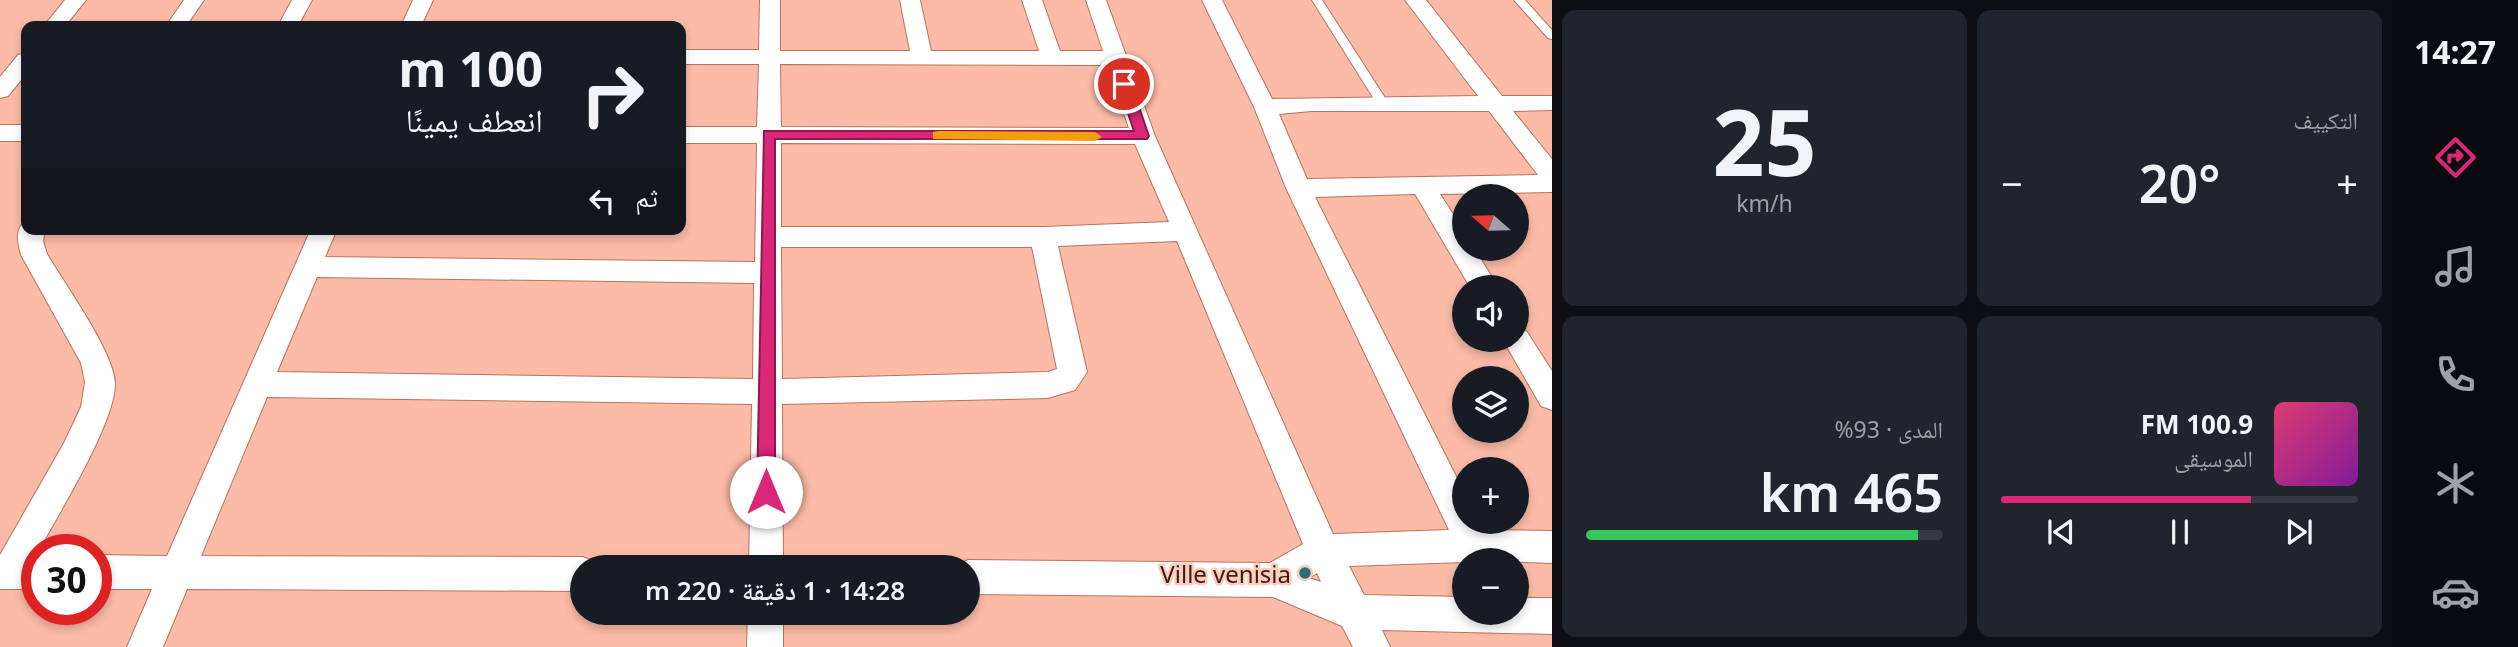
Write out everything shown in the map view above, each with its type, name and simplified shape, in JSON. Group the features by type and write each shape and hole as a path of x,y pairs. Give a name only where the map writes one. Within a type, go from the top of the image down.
{"street":[{"path":"58,21 76,0"},
{"path":"179,21 194,0"},
{"path":"291,21 302,0"},
{"path":"413,21 423,0"},
{"path":"766,555 770,0"},
{"path":"910,0 922,58"},
{"path":"1032,0 1052,58"},
{"path":"1096,0 1143,136 1323,551 1372,647"},
{"path":"1212,0 1265,107 1298,188 1473,545"},
{"path":"1415,0 1552,176"},
{"path":"686,57 1115,58"},
{"path":"0,91 21,66"},
{"path":"1265,107 1552,103"},
{"path":"0,133 21,133"},
{"path":"686,135 1143,136"},
{"path":"1298,188 1552,183"},
{"path":"1422,186 1477,275"},
{"path":"768,237 1042,237 1186,231"},
{"path":"15,572 96,407 100,382 96,361 34,255 31,235"},
{"path":"145,647 321,235"},
{"path":"257,384 767,391 1025,387 1065,381 1072,372 1042,237"},
{"path":"308,267 768,273"},
{"path":"1524,352 1552,397"},
{"path":"1273,580 1323,551 1473,545 1552,547"},
{"path":"112,572 570,574"},
{"path":"980,577 1273,580 1352,612 1552,616"},
{"path":"765,625 765,647"}],"lane":[{"path":"1317,0 1383,104"},
{"path":"1519,0 1552,36"}],"slow traffic":[{"path":"938,136 1095,137"}],"place":[{"name":"Ville venisia","path":"1305,573"}],"route":[{"path":"766,492 768,134 1143,136 1124,84"}]}
